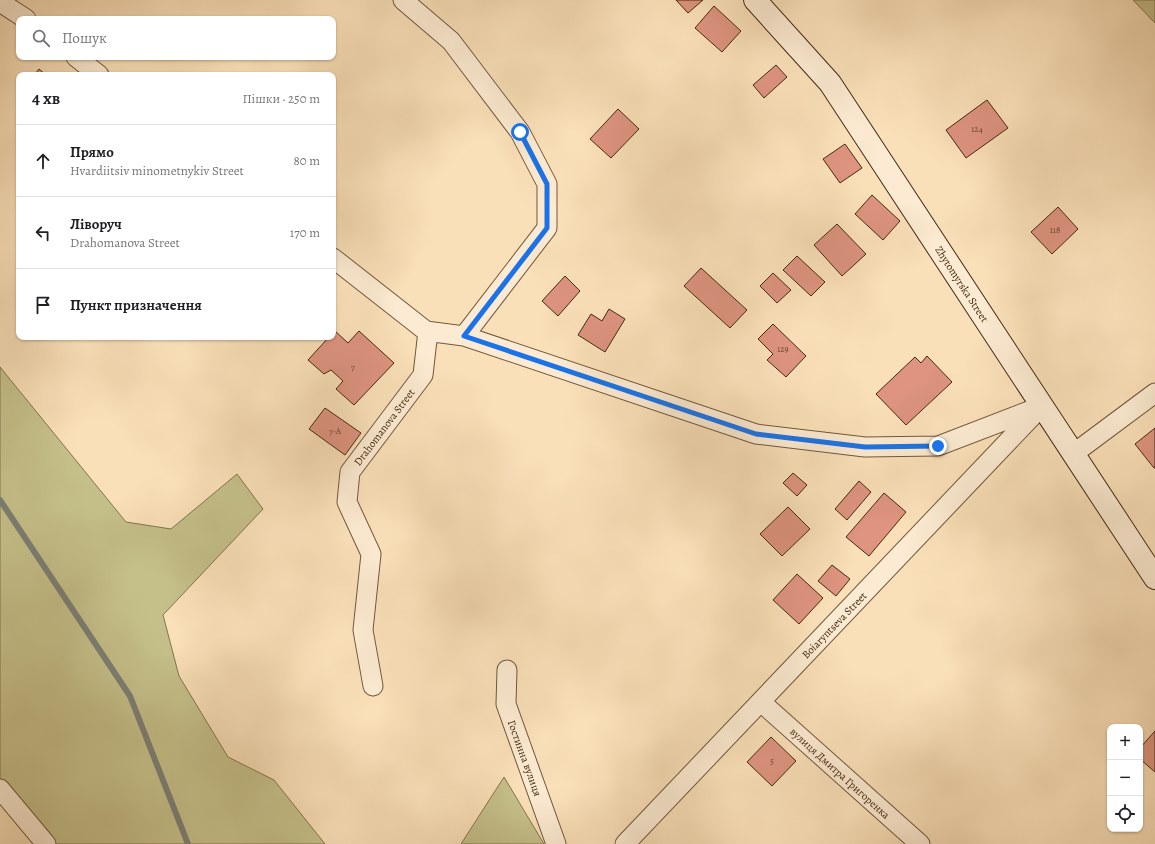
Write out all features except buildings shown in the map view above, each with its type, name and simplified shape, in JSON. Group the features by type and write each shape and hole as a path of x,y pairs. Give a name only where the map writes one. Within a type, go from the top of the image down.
{"main road":[{"name":"Zhytomyrska Street","path":"755,0 830,83 1155,578"}],"street":[{"path":"403,0 451,41 520,132 547,184 547,228 464,336"},
{"path":"0,2 21,16"},
{"path":"80,60 95,72"},
{"path":"336,260 426,331 464,336 756,434 865,447 938,446 1042,406"},
{"name":"Drahomanova Street","path":"373,686 363,630 372,554 347,502 350,472 423,375 428,331"},
{"path":"1073,454 1155,393"},
{"name":"Boiaryntseva Street","path":"625,844 1042,406"},
{"name":"Гостинна вулиця","path":"508,670 506,704 556,844"},
{"name":"вулиця Дмитра Григоренка","path":"761,702 920,844"},
{"path":"0,789 46,844"}],"shaded area":[{"path":"1133,0 1155,0 1155,23"},
{"path":"0,367 126,522 171,529 237,474 263,509 163,615 179,676 228,757 274,780 325,844 46,844 0,789"},
{"path":"504,777 544,844 461,844"}],"waterway":[{"path":"0,500 130,696 188,844"}],"route":[{"path":"520,132 547,184 547,228 464,336 756,434 865,447 938,446"}]}
